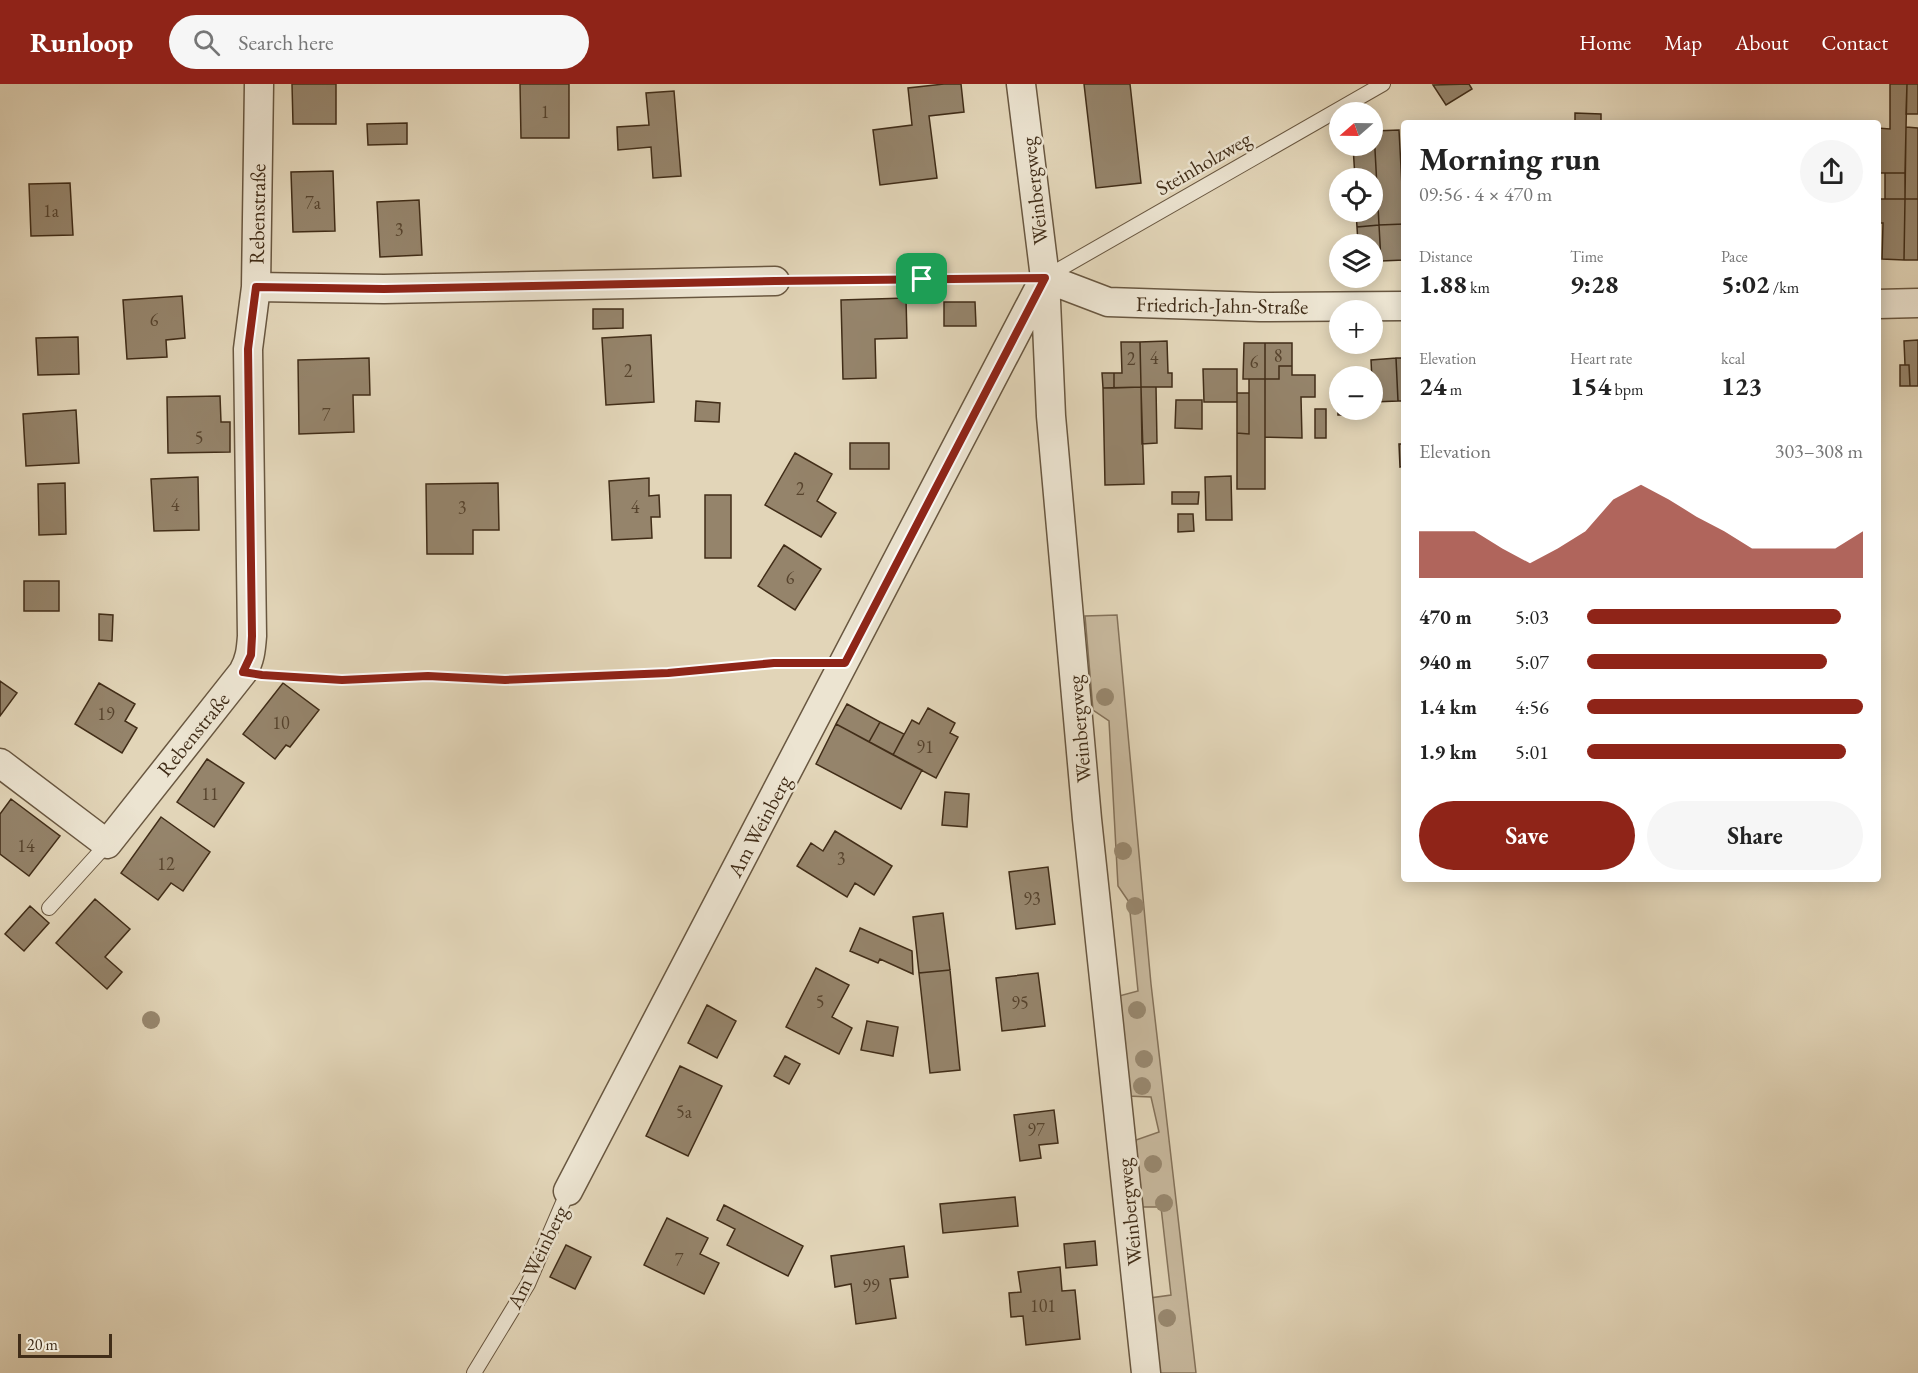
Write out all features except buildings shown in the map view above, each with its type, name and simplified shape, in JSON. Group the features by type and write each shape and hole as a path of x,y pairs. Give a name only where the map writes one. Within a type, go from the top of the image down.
{"street":[{"name":"Rebenstraße","path":"107,844 243,672 251,655 248,349 256,287 259,84"},
{"name":"Weinbergweg","path":"1022,84 1045,278 1052,428 1087,819 1146,1373"},
{"name":"Friedrich-Jahn-Straße","path":"1045,278 1108,302 1260,307 1401,306"},
{"name":"Am Weinberg","path":"568,1191 1045,278"},
{"path":"256,287 384,289 775,281"},
{"path":"1881,304 1918,303"},
{"path":"0,763 107,844"}],"lane":[{"name":"Steinholzweg","path":"1045,278 1383,84"},
{"path":"49,908 107,844"},
{"name":"Am Weinberg","path":"474,1373 528,1284 568,1191"}],"path":[{"path":"775,281 1045,278"},
{"path":"243,672 342,680 428,676 505,680 668,673 774,663 845,663"}],"shaded area":[{"path":"1117,615 1151,984 1196,1373 1158,1373 1150,1298 1171,1295 1161,1207 1140,1207 1136,1140 1159,1132 1151,1097 1127,1096 1119,996 1138,991 1129,902 1118,886 1109,721 1093,710 1085,616"}],"route":[{"path":"1045,278 845,663 774,663 668,673 505,680 428,676 342,680 243,672 251,655 252,636 248,349 256,287 384,289 922,279 1045,278"}]}
